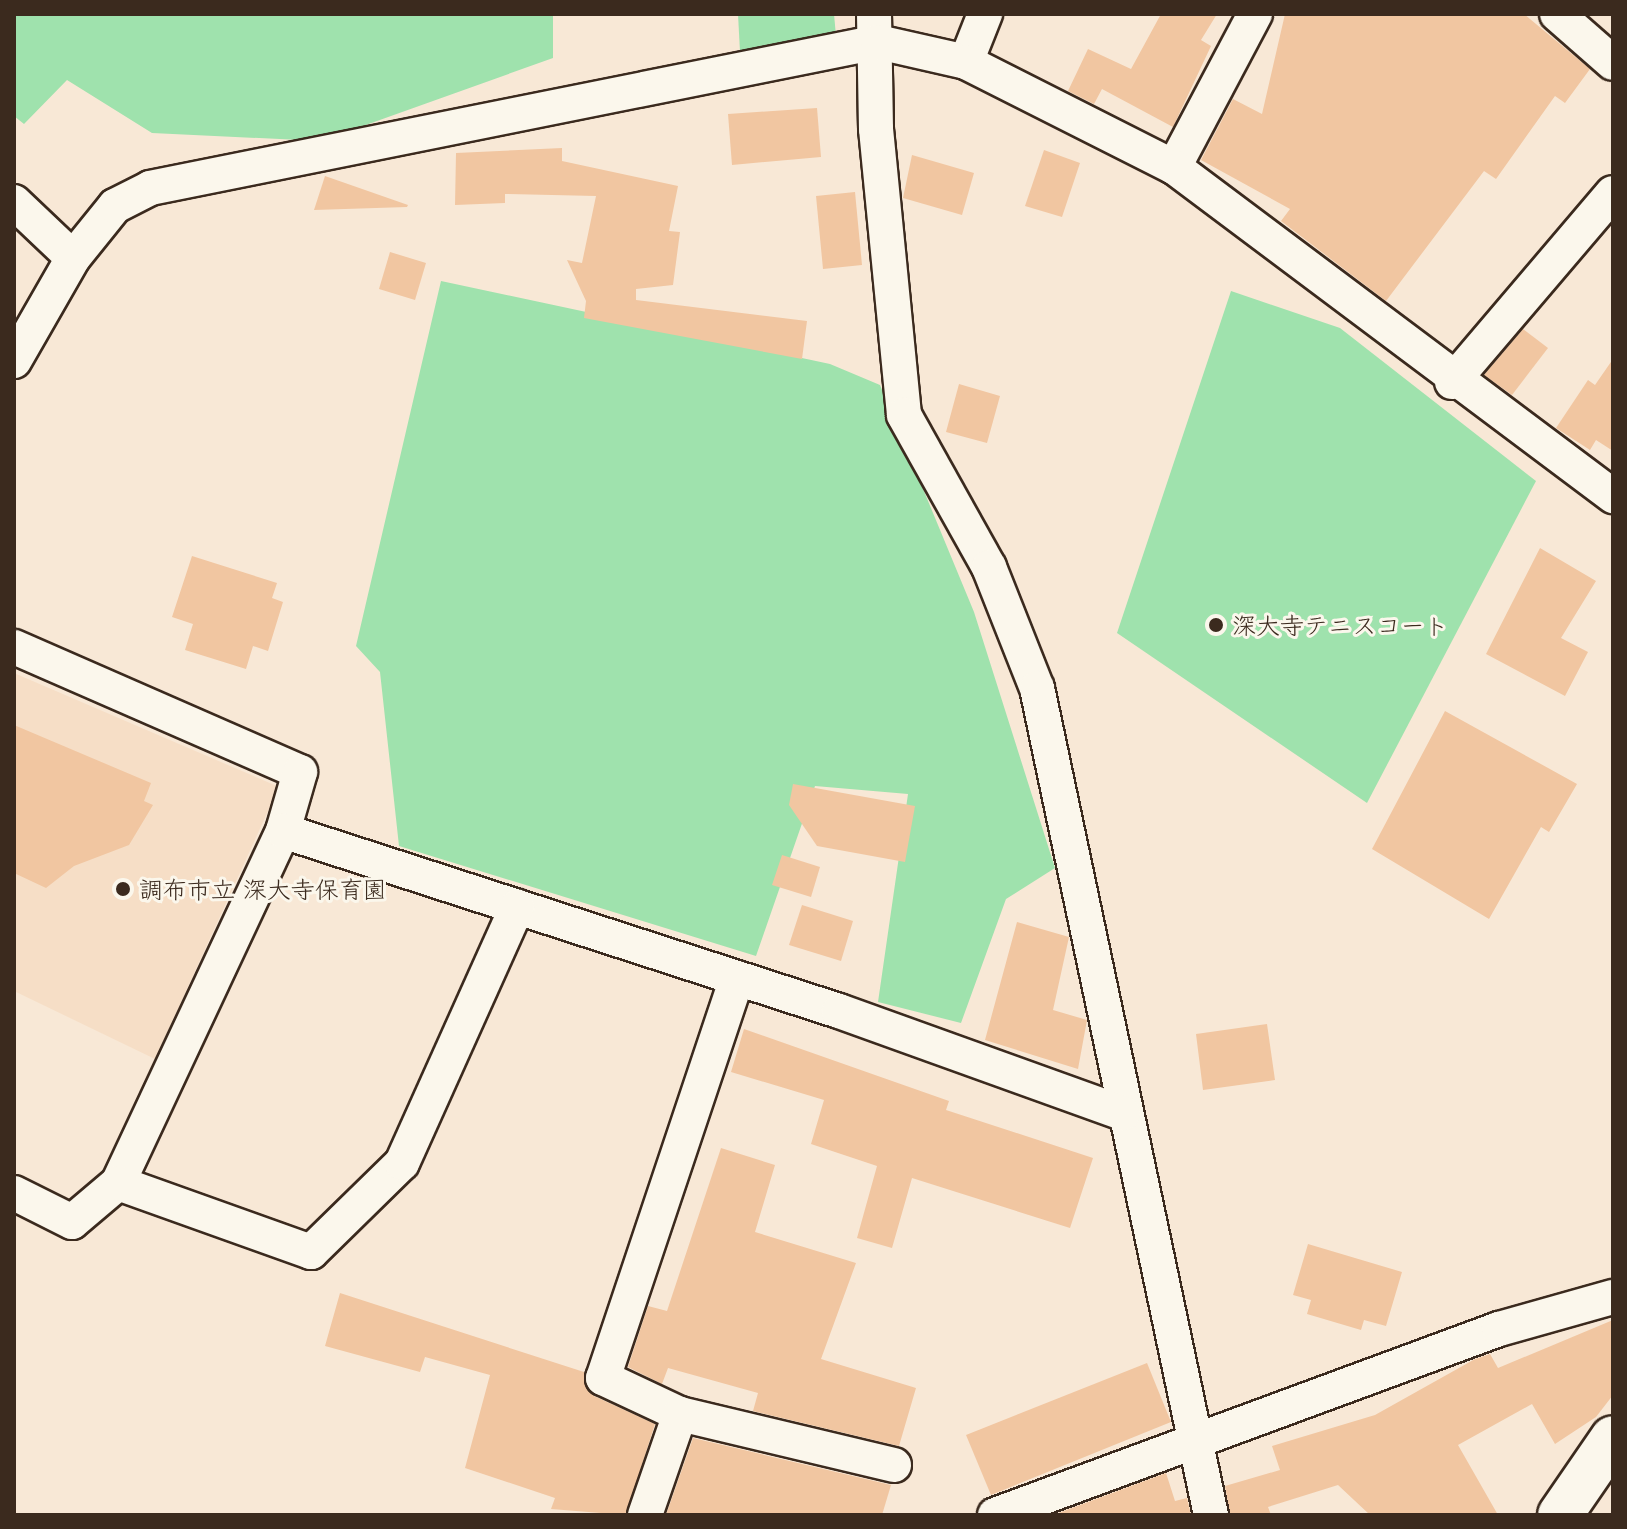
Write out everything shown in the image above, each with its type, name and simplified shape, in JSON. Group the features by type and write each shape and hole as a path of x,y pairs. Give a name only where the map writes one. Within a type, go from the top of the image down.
{"main road":[{"path":"1560,1515 1613,1438"}],"street":[{"path":"966,62 985,14"},
{"path":"1174,167 1255,14"},
{"path":"1557,14 1613,63"},
{"path":"876,28 876,129 904,415 989,567 1037,688 1080,872 1123,1113 1211,1515"},
{"path":"14,361 73,258 115,206 150,188 876,28 966,62 1174,167 1323,274 1452,382 1613,496"},
{"path":"1452,382 1613,193"},
{"path":"14,202 73,258"},
{"path":"14,647 300,772 283,831 118,1183 72,1222 14,1193"},
{"path":"283,831 737,978 1123,1113"},
{"path":"118,1183 311,1252 402,1163 517,907"},
{"path":"737,978 603,1378 680,1414 894,1465"},
{"path":"995,1515 1499,1329 1613,1297"},
{"path":"645,1515 680,1414"}],"shaded area":[{"name":"調布市立 深大寺保育園","path":"14,673 279,787 155,1059 14,991"}],"green space":[{"path":"14,14 553,14 553,58 321,141 152,133 67,80 24,124 14,116"},
{"path":"738,14 834,14 836,36 740,52"},
{"path":"441,281 830,364 880,385 974,612 1055,868 1006,899 961,1023 878,1002 908,794 815,786 756,956 399,846 380,672 356,646"},
{"path":"1231,291 1340,328 1536,481 1367,803 1117,633"}],"building":[{"path":"1161,14 1217,14 1201,40 1211,46 1173,127 1102,89 1094,104 1068,91 1088,49 1131,69"},
{"path":"1285,14 1524,14 1590,69 1565,103 1555,96 1496,179 1484,171 1386,301 1281,221 1290,209 1201,160 1233,99 1262,114"},
{"path":"817,108 821,157 732,165 728,114"},
{"path":"562,148 562,161 678,186 669,231 680,232 673,285 636,289 636,300 807,321 802,359 584,318 586,301 567,260 582,263 596,196 505,194 505,203 455,205 456,153"},
{"path":"1044,150 1080,163 1062,217 1025,206"},
{"path":"912,155 974,173 962,215 903,198"},
{"path":"325,176 408,205 314,210"},
{"path":"855,192 862,265 823,269 816,196"},
{"path":"390,252 426,263 415,300 379,289"},
{"path":"1523,329 1548,348 1512,395 1484,375"},
{"path":"1613,359 1613,451 1596,440 1590,450 1556,428 1588,380 1595,385"},
{"path":"959,384 1000,396 987,443 946,432"},
{"path":"1540,548 1596,581 1561,638 1588,652 1565,696 1486,654"},
{"path":"192,556 277,583 272,598 283,602 268,651 253,646 246,669 185,650 193,624 172,617"},
{"path":"1445,711 1577,784 1549,832 1541,827 1489,919 1372,849"},
{"path":"14,725 151,783 144,801 153,805 129,845 74,866 46,888 14,873"},
{"path":"793,784 915,806 905,862 817,846 789,805"},
{"path":"782,855 820,867 811,897 772,885"},
{"path":"802,905 853,921 841,961 789,945"},
{"path":"1017,922 1069,937 1053,1010 1087,1020 1078,1069 985,1040"},
{"path":"1267,1024 1275,1080 1203,1090 1196,1034"},
{"path":"744,1029 949,1101 946,1110 1093,1158 1070,1228 912,1178 892,1248 857,1238 877,1166 811,1144 824,1100 731,1072"},
{"path":"721,1148 775,1165 755,1232 856,1263 821,1359 916,1388 899,1446 753,1411 758,1393 668,1368 662,1384 628,1367 648,1306 667,1311"},
{"path":"1308,1244 1402,1272 1386,1326 1364,1320 1361,1330 1307,1314 1311,1300 1293,1295"},
{"path":"340,1293 584,1372 594,1396 655,1424 626,1515 551,1509 555,1498 465,1468 490,1375 425,1357 420,1372 325,1346"},
{"path":"1613,1320 1613,1395 1596,1417 1555,1444 1532,1404 1458,1445 1498,1515 1370,1515 1338,1485 1268,1507 1271,1515 1230,1515 1225,1486 1280,1470 1272,1446 1375,1415 1475,1359 1490,1354 1498,1368"},
{"path":"1147,1363 1171,1422 991,1495 966,1435"},
{"path":"693,1438 891,1485 882,1515 666,1515"},
{"path":"1166,1473 1175,1501 1187,1498 1191,1515 1053,1515"}],"place":[{"name":"深大寺テニスコート","path":"1216,625"},
{"name":"調布市立 深大寺保育園","path":"123,889"}]}
